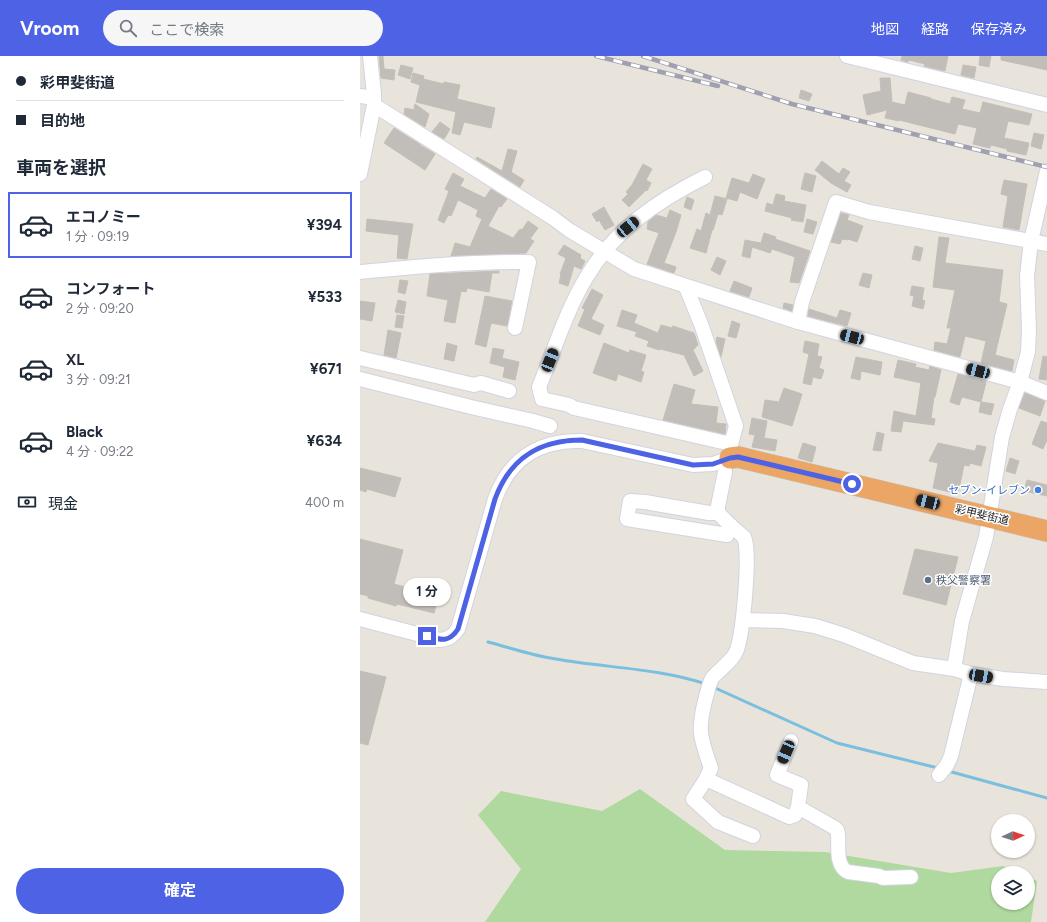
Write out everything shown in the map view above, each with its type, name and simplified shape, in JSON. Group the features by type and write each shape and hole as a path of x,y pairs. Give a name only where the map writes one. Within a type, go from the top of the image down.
{"highway":[{"name":"彩甲斐街道","path":"728,454 1047,530"}],"street":[{"path":"360,174 374,102 370,56"},
{"path":"847,56 892,61 1047,105"},
{"path":"360,96 374,102 569,230 634,269 798,322 1020,382 1047,393"},
{"path":"954,669 962,621 986,537 1002,437 1028,352 1029,330 1027,276 1031,241 1047,170"},
{"path":"705,177 666,197 620,233 604,251 586,278 572,306 540,387 542,399 569,405 574,408 728,454"},
{"path":"798,322 802,302 836,202 868,212 1047,244"},
{"path":"360,272 456,264 529,262 515,328"},
{"path":"686,287 701,324 736,426 728,454 718,513 731,526 742,534 746,541 747,561 743,620 736,653 712,679 701,716 701,740 711,768 693,799 718,822 753,836"},
{"path":"360,358 474,385 481,383 509,391"},
{"path":"360,379 550,426"},
{"path":"360,619 440,640 447,639 454,635 458,629 500,486 528,453 553,443 567,440 582,440 693,465 713,464 728,454"},
{"path":"718,513 709,513 645,502 630,501 627,519 727,535 731,526"},
{"path":"743,620 783,621 814,626 844,635 913,663 954,669 971,674 1003,679 1047,682"},
{"path":"943,770 951,756 971,674"},
{"path":"706,779 789,817 795,815 802,785 777,775 791,741"},
{"path":"798,807 837,830 840,863 843,870 856,874 879,876 883,878 911,877"}],"green space":[{"path":"640,789 725,850 825,852 951,873 991,868 991,910 1033,910 1031,922 485,922 521,869 478,815 501,791 602,811"},
{"path":"1035,880 1037,881 1035,895"}],"building":[{"path":"379,56 383,56 384,69 395,70 394,80 381,78"},
{"path":"902,56 948,56 945,71 924,66 925,64 909,60 908,62 901,60"},
{"path":"980,56 991,56 989,67 979,65"},
{"path":"1001,56 1047,56 1047,70 1001,60"},
{"path":"401,65 413,68 410,79 398,75"},
{"path":"963,65 976,67 974,78 961,75"},
{"path":"413,73 424,76 423,79 444,84 444,82 460,85 457,99 495,108 491,128 464,122 460,135 452,133 456,112 416,102 420,85 411,82"},
{"path":"880,78 890,78 892,102 905,105 908,92 950,104 952,97 965,100 962,109 980,113 983,102 1032,114 1029,125 1008,121 1004,138 1029,143 1026,155 1007,151 1007,149 991,145 990,148 973,144 977,128 958,124 955,134 885,118 887,110 867,115 863,95 881,91"},
{"path":"801,90 812,94 809,101 799,98"},
{"path":"415,104 429,114 425,127 404,114 405,108 414,110"},
{"path":"440,122 450,129 444,139 432,132"},
{"path":"394,128 421,145 420,148 422,146 435,154 425,170 384,143"},
{"path":"1034,133 1044,135 1041,149 1031,146"},
{"path":"508,149 517,151 511,172 524,180 520,187 476,159 477,157 502,171"},
{"path":"822,161 839,174 843,168 850,172 844,181 851,185 847,192 831,183 815,170"},
{"path":"643,164 652,169 646,180 651,183 647,191 646,190 629,207 622,200 628,194 626,192 632,185"},
{"path":"453,173 464,179 460,186 485,198 491,189 507,199 501,207 499,206 488,226 513,238 520,229 522,230 528,221 538,228 530,239 534,241 526,253 451,256 455,243 470,247 482,219 476,216 478,210 458,200 451,216 448,215 444,223 438,220 449,191 445,189"},
{"path":"805,173 816,176 812,192 801,189"},
{"path":"753,174 765,179 757,199 740,192 737,201 726,198 732,178 749,183"},
{"path":"1004,180 1027,184 1019,230 1003,227 1008,196 1001,194"},
{"path":"776,194 785,196 784,201 806,205 803,222 791,220 792,218 765,211 767,203 773,205"},
{"path":"715,196 727,199 722,215 718,214 706,253 690,248 697,229 701,231 706,213 710,215"},
{"path":"687,197 694,200 691,210 684,207"},
{"path":"604,207 614,225 605,230 599,220 597,222 592,214"},
{"path":"670,210 681,215 664,263 676,267 674,273 647,264 659,233 647,229 648,222 656,215 667,218"},
{"path":"841,213 849,215 847,220 863,226 857,242 842,239 840,244 831,242"},
{"path":"367,219 413,224 407,259 397,258 399,235 366,231"},
{"path":"807,219 817,222 813,234 804,232"},
{"path":"764,233 776,237 775,239 810,251 799,283 790,282 795,257 772,249 770,253 752,247 750,258 742,256 745,240 761,243"},
{"path":"939,237 949,238 945,263 1003,270 999,302 1007,304 995,355 1014,360 1012,371 981,363 986,341 965,336 960,357 934,350 935,342 947,344 951,328 947,328 955,290 933,287"},
{"path":"564,245 581,255 580,258 585,261 581,269 574,266 568,286 559,283 560,274 566,258 558,254"},
{"path":"915,246 923,248 920,261 912,259"},
{"path":"717,257 726,261 720,275 711,270"},
{"path":"499,271 499,273 492,273 489,292 467,288 466,292 461,291 455,323 444,321 448,300 427,296 430,274"},
{"path":"863,273 872,275 869,288 859,285"},
{"path":"400,280 408,281 405,294 398,292"},
{"path":"734,281 752,288 749,297 730,291"},
{"path":"912,286 924,288 922,300 925,301 923,309 912,306 914,296 910,295"},
{"path":"592,289 603,295 591,319 604,325 600,335 578,326 585,309 582,308"},
{"path":"485,296 512,301 507,326 491,323 486,347 475,344"},
{"path":"398,300 406,302 404,314 395,312"},
{"path":"360,301 375,303 372,321 360,319"},
{"path":"784,303 793,305 792,311 783,308"},
{"path":"809,309 837,318 840,310 851,313 847,326 808,316"},
{"path":"622,310 637,315 634,323 658,333 661,325 672,328 673,326 694,333 698,345 693,350 703,371 694,376 684,355 647,346 649,341 635,336 637,332 617,326"},
{"path":"397,315 404,316 402,328 395,327"},
{"path":"732,321 740,324 736,338 728,336"},
{"path":"388,330 401,333 396,358 384,355"},
{"path":"717,337 725,339 721,357 716,342"},
{"path":"805,341 819,344 817,356 822,357 819,368 824,370 821,379 813,377 811,385 803,383 809,354 803,352"},
{"path":"447,343 457,346 454,361 444,359"},
{"path":"604,343 629,353 630,350 646,355 641,371 644,372 641,382 618,374 616,381 593,373"},
{"path":"493,348 504,350 502,358 519,362 515,380 503,377 505,367 490,363"},
{"path":"1043,356 1047,357 1047,380 1039,379"},
{"path":"856,357 882,362 880,375 861,371 860,380 851,378"},
{"path":"898,360 916,364 915,367 929,370 930,366 941,370 934,397 931,418 935,419 934,425 903,421 901,432 891,431 894,411 916,416 921,383 894,377"},
{"path":"958,374 986,382 981,402 962,397 959,405 950,402"},
{"path":"674,384 695,390 691,404 718,407 716,423 726,424 725,434 663,420"},
{"path":"784,388 802,394 792,426 762,417 765,400 779,402"},
{"path":"1025,393 1045,401 1040,416 1019,408"},
{"path":"981,402 994,404 991,415 979,412"},
{"path":"752,418 767,421 764,438 777,440 775,451 752,447 755,435 749,434"},
{"path":"1041,421 1047,423 1047,440 1043,449 1032,444"},
{"path":"877,432 884,434 881,451 873,450"},
{"path":"803,443 816,447 812,462 798,458"},
{"path":"938,443 975,451 977,445 986,447 981,466 970,463 969,466 964,465 958,494 933,488 938,463 929,461"},
{"path":"1010,458 1019,461 1015,474 1006,471"},
{"path":"360,468 401,478 395,497 367,489 366,492 360,490"},
{"path":"1027,480 1047,485 1047,496 1024,491"},
{"path":"360,539 403,550 394,584 439,596 434,613 397,604 396,606 368,598 368,596 360,594"},
{"path":"915,549 958,557 946,605 903,594"},
{"path":"360,671 386,677 368,745 360,743"}],"waterway":[{"path":"488,642 547,658 651,671 706,684"},
{"path":"713,687 837,743 938,768"},
{"path":"948,771 1047,798"}],"railway":[{"path":"596,56 718,86"},
{"path":"643,56 792,104 1047,167"}],"place":[{"name":"セブン-イレブン","path":"1038,490"},
{"name":"秩父警察署","path":"928,580"}],"route":[{"path":"427,636 440,640 447,639 454,635 458,629 500,486 508,474 528,453 553,443 567,440 582,440 693,465 713,464 738,457 852,484"}]}
